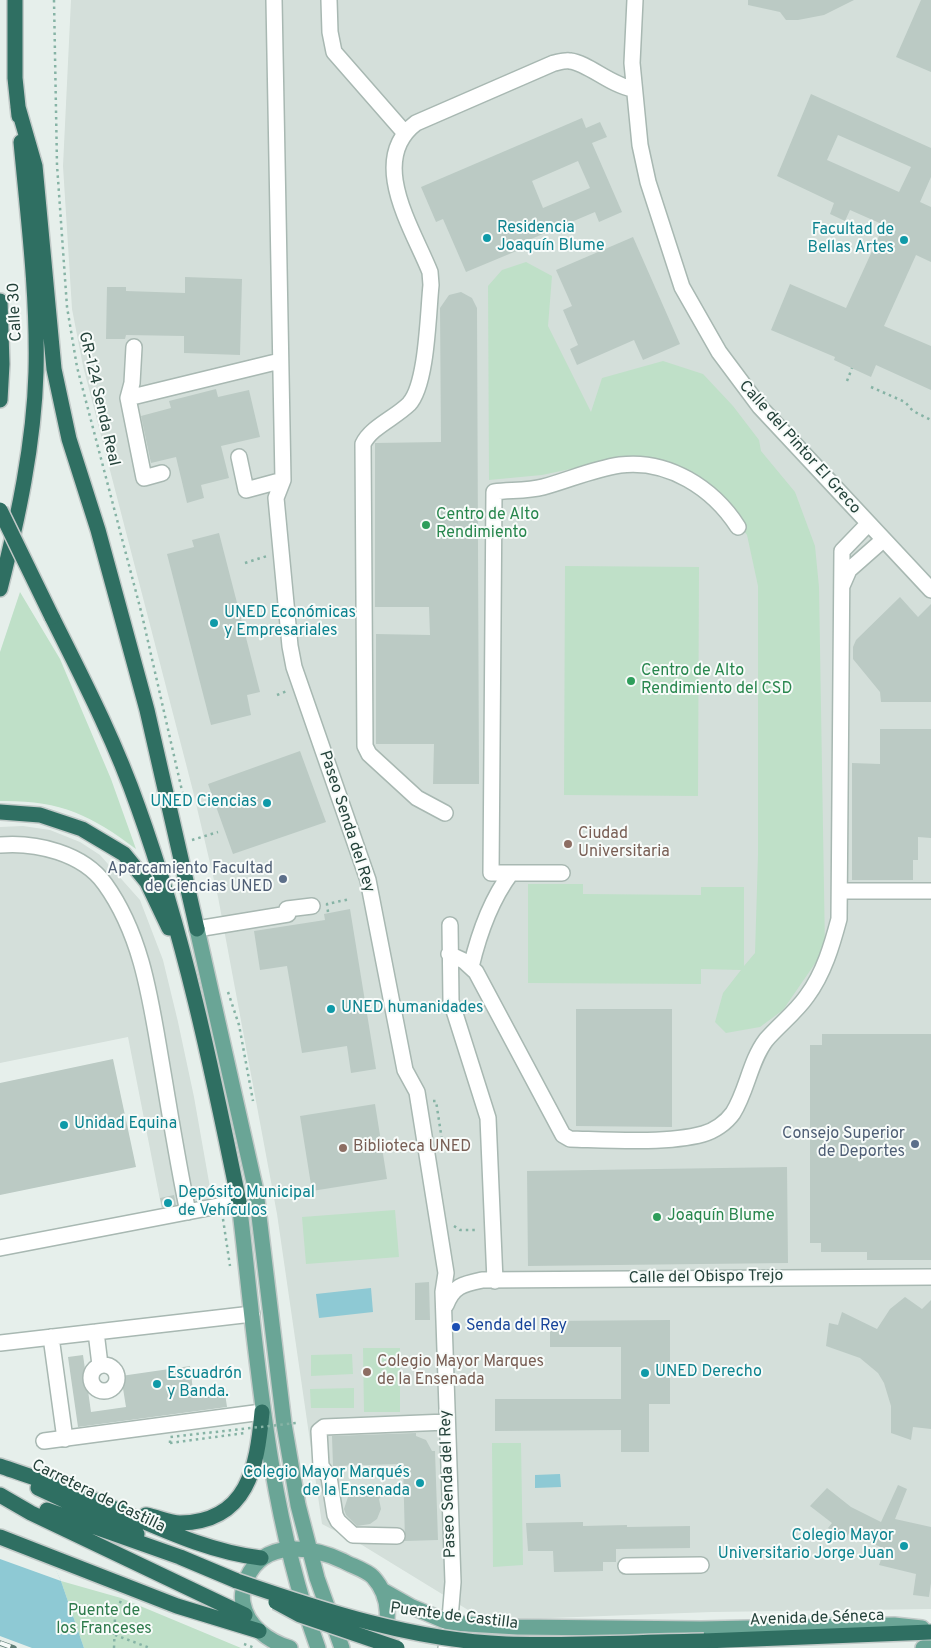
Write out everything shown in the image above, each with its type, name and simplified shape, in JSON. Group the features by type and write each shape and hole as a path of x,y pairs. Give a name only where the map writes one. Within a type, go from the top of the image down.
{"highway":[{"name":"Calle 30","path":"0,589 12,541 32,426 36,372 33,292 18,107 15,0"},
{"path":"18,107 35,166 54,369 69,439 98,530 147,710 197,929"},
{"name":"Calle 30","path":"0,301 2,364 0,400"},
{"path":"0,510 98,710 138,805 170,902 197,1010 239,1202"},
{"path":"0,812 40,815 82,829 124,854 147,882 165,917 197,1010"},
{"path":"105,1504 180,1523 213,1517 234,1503 246,1488 255,1466 262,1412"},
{"path":"0,1466 105,1504 190,1542 232,1554 261,1558"},
{"name":"Carretera de Castilla","path":"0,1470 148,1539 180,1558"},
{"path":"0,1493 31,1513 244,1615"},
{"name":"Carretera de Castilla","path":"0,1493 180,1558 237,1581"},
{"path":"0,1537 177,1606 259,1632"},
{"path":"237,1581 300,1615 397,1648"},
{"name":"Puente de Castilla","path":"237,1581 314,1608 374,1625 438,1636 506,1644 704,1641"},
{"name":"Avenida de Séneca","path":"704,1641 931,1631"}],"main road":[{"path":"197,929 256,1191 284,1424 308,1549 342,1648"},
{"path":"239,1202 262,1412 289,1548 318,1648"},
{"path":"290,1648 259,1632 244,1615 241,1597 251,1568 261,1558 289,1548 308,1549 332,1556 372,1576 382,1590 389,1610 386,1634 379,1648"},
{"path":"382,1590 412,1607 450,1623 518,1627 701,1629 894,1625 931,1631"},
{"path":"450,1623 474,1648"},
{"path":"923,1648 931,1648"}],"street":[{"path":"239,457 246,490 283,480 274,0"},
{"path":"329,0 330,32 334,52 404,132"},
{"name":"Calle del Pintor El Greco","path":"634,0 633,89 640,145 648,182 682,287 700,320 738,380 760,407 931,590"},
{"path":"445,814 411,792 369,754 365,740 363,444 367,436 396,416 411,402 419,388 431,285 430,272 395,190 394,164 398,144 404,132 416,123 554,63 570,61 621,86 633,89"},
{"path":"134,348 132,383 128,398 144,478 162,473"},
{"path":"128,398 280,361"},
{"path":"562,873 491,873 494,492 541,488 593,471 621,465 640,465 668,470 688,478 711,494 729,512 738,527"},
{"name":"Paseo Senda del Rey","path":"283,480 276,498 294,667 368,880 406,1070 417,1092 444,1262 452,1582 450,1623 446,1648"},
{"path":"449,954 476,972 506,1025 563,1135 570,1140 629,1140 704,1134 718,1128 731,1116 743,1096 765,1042 808,996 821,973 839,919 841,891 840,589 842,550 868,524"},
{"path":"840,589 849,570 883,540"},
{"path":"0,845 22,843 76,857 105,883 131,929 137,945 152,1005 188,1212"},
{"path":"471,967 478,938 496,892 511,873"},
{"path":"841,891 931,891"},
{"path":"197,929 203,926 288,914 287,909 312,906"},
{"path":"450,925 451,1001 488,1118 489,1280"},
{"path":"0,1248 239,1202"},
{"name":"Calle del Obispo Trejo","path":"444,1262 458,1273 489,1280"},
{"name":"Calle del Obispo Trejo","path":"445,1306 454,1288 462,1283 489,1280 738,1277 931,1278"},
{"path":"0,1343 252,1314"},
{"path":"96,1332 100,1364"},
{"path":"51,1337 65,1439"},
{"path":"44,1441 262,1412"},
{"path":"397,1536 354,1535 338,1521 334,1515 329,1477 321,1466 319,1431 324,1426 447,1422"},
{"path":"626,1566 701,1565"}],"path":[{"name":"GR-124 Senda Real","path":"54,0 57,165 67,307 77,367 142,614 184,793"},
{"path":"847,381 852,368"},
{"path":"871,387 905,402 913,411 931,420"},
{"path":"245,563 271,555"},
{"path":"192,840 218,832"},
{"path":"328,912 327,904 350,899"},
{"path":"432,1101 436,1101 443,1149"},
{"path":"452,1216 453,1226 460,1230 481,1229"},
{"path":"247,1433 170,1443 170,1437 296,1423"},
{"path":"114,1648 115,1618 121,1598"},
{"path":"115,1635 150,1648"}],"shaded area":[{"name":"Ciudad Universitaria","path":"71,0 931,0 931,1609 712,1612 496,1620 473,1613 362,1545 322,1524 277,1214 218,897 193,791 83,366 72,309 63,166"},
{"path":"23,826 50,830 80,842 100,855 140,900 163,960 178,1022 194,1097 212,1199 162,1210 128,1037 0,1063 0,827"}],"green space":[{"path":"526,262 552,276 548,326 591,412 602,378 663,361 703,374 733,406 759,440 761,451 795,492 815,546 819,587 825,949 783,1010 760,1027 726,1033 715,1022 723,993 741,970 701,969 701,984 528,983 528,884 583,884 583,894 701,895 701,887 744,887 744,966 755,953 758,855 758,586 747,535 716,491 668,462 618,459 542,475 489,480 488,286 502,270"},
{"name":"Centro de Alto Rendimiento del CSD","path":"565,566 699,567 698,796 564,795"},
{"path":"20,592 60,659 111,779 136,849 104,827 72,812 39,803 0,801 0,652"},
{"path":"395,1210 399,1257 306,1264 302,1217"},
{"path":"363,1348 400,1348 400,1412 364,1412"},
{"path":"352,1354 353,1374 311,1376 311,1355"},
{"path":"354,1388 354,1408 311,1408 310,1389"},
{"path":"492,1443 521,1443 523,1565 493,1567"},
{"name":"Puente de los Franceses","path":"61,1581 121,1598 241,1648 84,1648"}],"water":[{"path":"371,1288 373,1312 319,1318 316,1294"},
{"path":"0,1458 61,1581 84,1648 0,1648"},
{"path":"560,1474 561,1487 535,1488 535,1475"}],"pier":[{"path":"0,1455 27,1506 61,1581 0,1559"},
{"name":"Puente de los Franceses","path":"0,1636 32,1648 0,1648"}],"building":[{"path":"748,0 854,0 824,15 798,20 786,20 780,12 748,5"},
{"path":"921,0 931,0 931,72 896,57"},
{"name":"Facultad de Bellas Artes","path":"811,94 931,148 931,177 920,202 931,207 931,262 916,255 884,326 931,346 931,390 876,365 871,377 834,360 835,357 771,330 790,284 846,308 884,225 850,210 845,221 830,214 834,203 777,176","holes":["838,135 911,167 899,192 827,160"]},
{"path":"582,118 586,128 600,122 607,137 592,143 622,212 599,222 595,212 524,242 526,247 466,272 443,219 436,222 421,187","holes":["578,161 590,188 543,208 532,181"]},
{"path":"633,237 680,344 643,360 634,340 577,365 570,349 578,345 563,310 572,306 556,270"},
{"path":"185,277 242,279 240,355 184,353 184,336 126,335 125,339 106,339 107,287 126,287 126,291 185,293"},
{"name":"Centro de Alto Rendimiento","path":"461,292 472,298 477,308 479,784 433,784 434,744 376,744 376,634 430,635 429,607 375,607 375,443 441,442 440,308 449,295"},
{"path":"216,389 218,397 249,390 260,437 221,446 229,478 201,485 204,498 187,503 176,457 151,463 141,416 171,408 169,401"},
{"name":"UNED Económicas y Empresariales","path":"219,533 260,692 247,695 251,715 211,725 167,554 194,547 192,540"},
{"path":"900,597 918,617 931,604 931,702 881,702 880,692 853,659 853,647 856,640"},
{"path":"880,729 931,729 931,838 918,837 918,860 913,860 913,880 852,880 852,763 880,764"},
{"name":"UNED Ciencias","path":"300,751 326,822 233,854 208,784"},
{"name":"UNED humanidades","path":"350,909 376,1069 351,1073 347,1046 302,1053 287,966 260,970 254,931 325,920 324,914"},
{"path":"576,1009 672,1009 672,1127 576,1126"},
{"path":"822,1034 931,1034 931,1260 867,1260 867,1252 821,1252 821,1243 810,1243 810,1045 822,1045"},
{"name":"Unidad Equina","path":"113,1059 136,1167 0,1195 0,1083"},
{"name":"Biblioteca UNED","path":"375,1104 387,1179 312,1191 300,1116"},
{"name":"Joaquín Blume","path":"787,1167 788,1263 528,1266 527,1171"},
{"name":"Depósito Municipal de Vehículos","path":"174,1195 176,1205 162,1207 160,1198"},
{"path":"429,1282 430,1320 415,1320 415,1283"},
{"path":"905,1297 922,1309 931,1300 931,1429 913,1427 911,1440 891,1433 891,1406 884,1383 878,1373 860,1358 826,1346 829,1323 838,1325 842,1312 877,1329 890,1309"},
{"name":"UNED Derecho","path":"670,1320 670,1404 649,1404 649,1452 621,1452 621,1430 495,1431 495,1399 621,1399 621,1347 550,1347 550,1321"},
{"name":"Escuadrón y Banda.","path":"83,1355 91,1412 126,1407 121,1376 190,1366 194,1398 225,1393 227,1407 78,1427 68,1357"},
{"name":"Colegio Mayor Marqués de la Ensenada","path":"416,1433 416,1436 426,1440 432,1451 435,1451 438,1540 405,1541 403,1464 333,1466 332,1436"},
{"name":"Colegio Mayor Universitario Jorge Juan","path":"898,1485 907,1489 895,1519 931,1527 931,1583 929,1597 913,1595 916,1574 879,1565 885,1549 849,1533 846,1539 828,1528 832,1523 810,1506 827,1488 851,1507 881,1522"},
{"path":"362,1489 385,1492 379,1499 381,1509 377,1519 370,1524 357,1526 346,1515 344,1509 348,1497 353,1492"},
{"path":"583,1522 583,1526 690,1526 690,1548 616,1549 616,1562 603,1562 603,1571 554,1572 553,1551 528,1551 526,1523"}],"railway":[{"path":"0,1643 14,1648"}],"place":[{"name":"Residencia Joaquín Blume","path":"487,238"},
{"name":"Facultad de Bellas Artes","path":"904,240"},
{"name":"Centro de Alto Rendimiento","path":"426,525"},
{"name":"UNED Económicas y Empresariales","path":"214,623"},
{"name":"Centro de Alto Rendimiento del CSD","path":"631,681"},
{"name":"UNED Ciencias","path":"267,803"},
{"name":"Ciudad Universitaria","path":"568,844"},
{"name":"Aparcamiento Facultad de Ciencias UNED","path":"283,879"},
{"name":"UNED humanidades","path":"331,1009"},
{"name":"Unidad Equina","path":"64,1125"},
{"name":"Consejo Superior de Deportes","path":"915,1144"},
{"name":"Biblioteca UNED","path":"343,1148"},
{"name":"Depósito Municipal de Vehículos","path":"168,1203"},
{"name":"Joaquín Blume","path":"657,1217"},
{"name":"Senda del Rey","path":"456,1327"},
{"name":"Colegio Mayor Marques de la Ensenada","path":"367,1372"},
{"name":"UNED Derecho","path":"645,1373"},
{"name":"Escuadrón y Banda.","path":"157,1384"},
{"name":"Colegio Mayor Marqués de la Ensenada","path":"420,1483"},
{"name":"Colegio Mayor Universitario Jorge Juan","path":"904,1546"}]}
